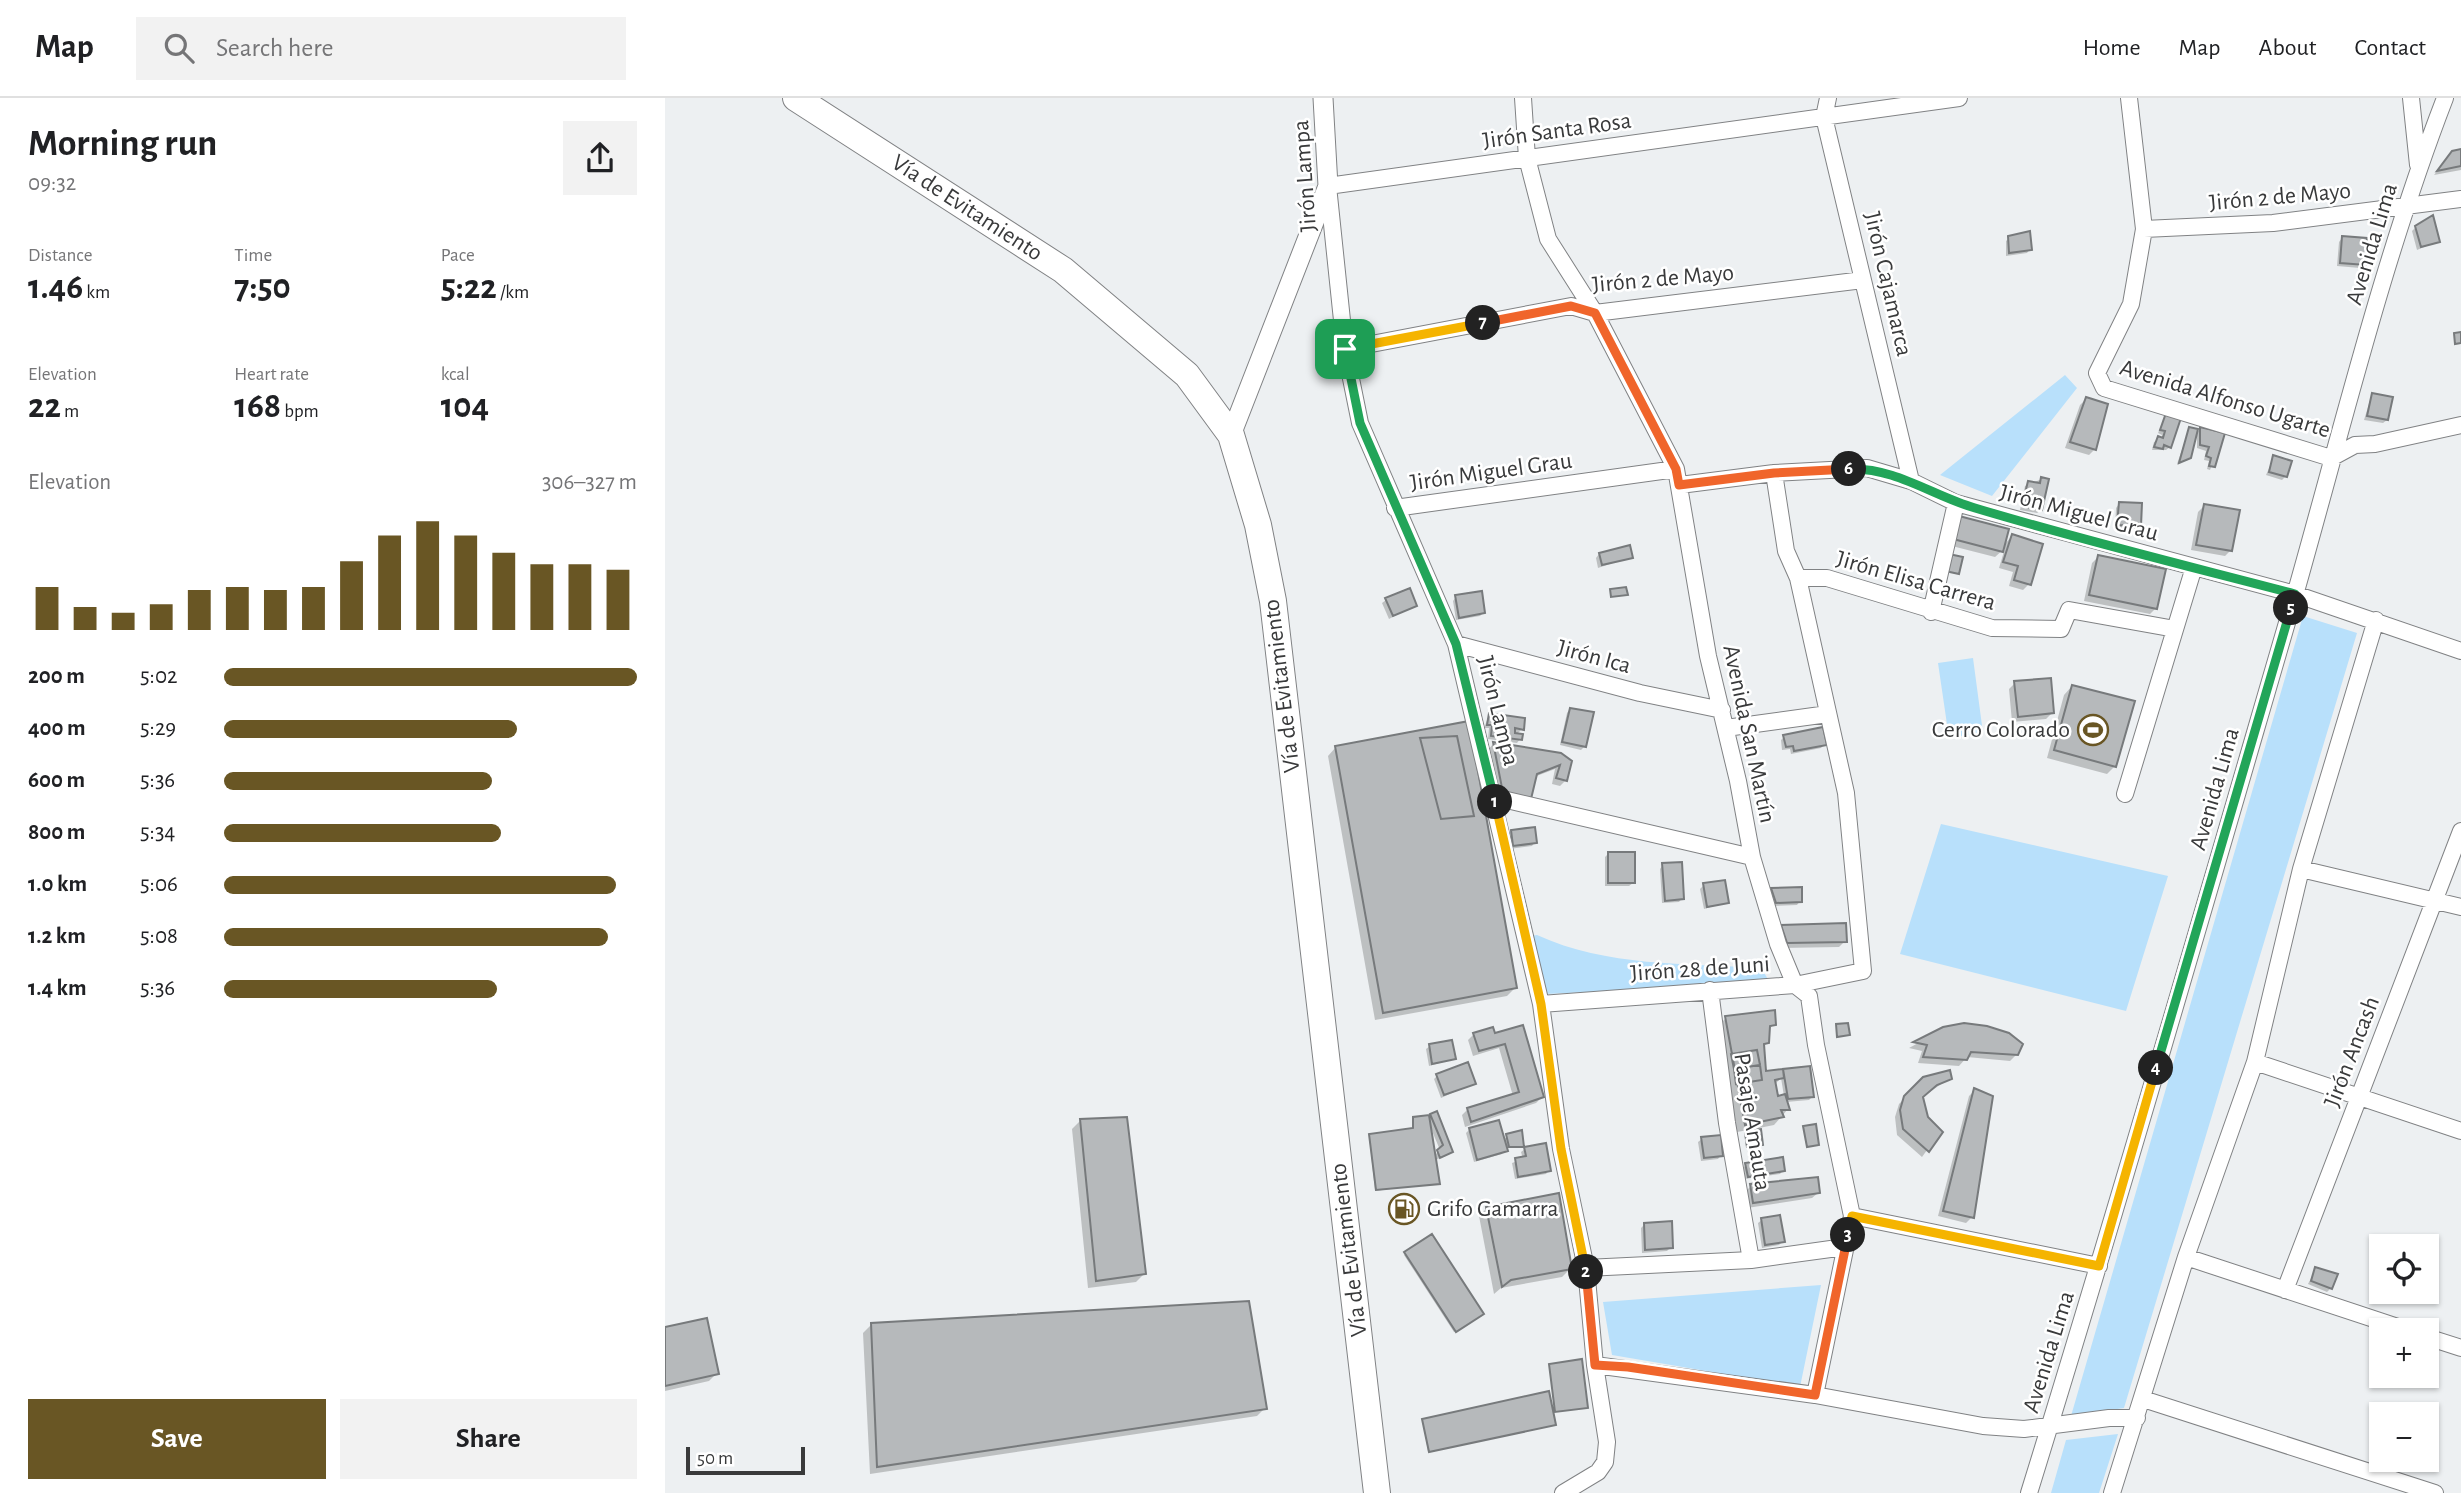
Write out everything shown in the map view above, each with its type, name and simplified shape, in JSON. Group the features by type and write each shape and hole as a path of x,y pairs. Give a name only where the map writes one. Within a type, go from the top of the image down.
{"highway":[{"name":"Vía de Evitamiento","path":"796,98 1063,270 1187,375 1231,435 1258,525 1273,601 1377,1493"}],"street":[{"name":"Jirón Lampa","path":"1323,98 1328,186 1345,349 1360,423 1456,644 1541,1004 1561,1149 1586,1268 1595,1365 1607,1442 1605,1462 1598,1472 1563,1493"},
{"name":"Avenida San Martín","path":"1523,98 1527,158 1548,239 1595,313 1678,477 1699,607 1752,857 1778,944 1795,985 1809,996 1816,1045 1852,1216 1815,1395"},
{"name":"Jirón Cajamarca","path":"1828,98 1825,117 1911,481"},
{"name":"Jirón Santa Rosa","path":"1328,186 1959,98"},
{"name":"Avenida Alfonso Ugarte","path":"2129,98 2144,229 2131,304 2097,373 2104,388 2331,458 2355,444 2375,444 2461,425"},
{"path":"2411,98 2418,168"},
{"name":"Avenida Lima","path":"2029,1493 2099,1266 2295,594 2331,458 2418,168 2445,98"},
{"path":"1231,435 1328,186"},
{"name":"Jirón 2 de Mayo","path":"2144,229 2273,223 2461,199"},
{"name":"Jirón 2 de Mayo","path":"1345,349 1571,306 1595,313 1863,280"},
{"name":"Jirón Miguel Grau","path":"1395,508 1678,477 1867,468 1911,481 1956,503 2295,594 2461,651"},
{"path":"1726,729 1828,714 1798,578 1786,551 1774,473"},
{"path":"1931,612 1956,503"},
{"path":"2125,794 2194,567"},
{"name":"Jirón Elisa Carrera","path":"1798,578 1826,578 1931,612 1992,628 2061,629 2069,610 2175,629"},
{"path":"2112,1493 2186,1257 2255,1062 2301,869 2377,620"},
{"name":"Jirón Ica","path":"1456,644 1640,692 1722,710"},
{"name":"Jirón 28 de Juni","path":"1541,1004 1710,989 1795,985 1863,971 1846,793 1828,714"},
{"path":"1494,797 1752,857"},
{"name":"Jirón Ancash","path":"2285,1290 2461,831"},
{"path":"2301,869 2461,906"},
{"name":"Pasaje Amauta","path":"1710,989 1727,1122 1751,1260"},
{"path":"2255,1062 2461,1132"},
{"path":"1852,1216 2099,1266"},
{"path":"1586,1268 1751,1260 1845,1247"},
{"path":"2186,1257 2370,1318"},
{"path":"2439,1341 2461,1348"},
{"path":"1595,1365 1628,1367 1815,1395 1983,1426 2049,1427 2109,1418 2137,1418"},
{"path":"2143,1399 2435,1493"}],"shaded area":[{"path":"2065,375 2077,388 1992,496 1940,475"},
{"path":"2303,616 2357,633 2124,1408 2071,1416"},
{"path":"1973,658 1983,733 1949,738 1938,663"},
{"path":"1941,824 2168,876 2126,1011 1900,954"},
{"path":"1537,935 1591,953 1619,958 1761,968 1771,984 1545,994 1530,936"},
{"path":"1821,1285 1800,1387 1612,1355 1603,1302"},
{"path":"2118,1434 2099,1493 2051,1493 2066,1440"}],"building":[{"path":"2461,149 2461,166 2437,171 2452,151"},
{"path":"2433,215 2440,242 2421,247 2415,226"},
{"path":"2030,231 2032,250 2009,253 2008,236"},
{"path":"2342,236 2367,238 2366,265 2340,263"},
{"path":"2461,332 2461,343 2455,344 2454,333"},
{"path":"2372,393 2393,397 2388,420 2367,416"},
{"path":"2086,397 2108,404 2096,450 2070,442"},
{"path":"2166,413 2181,418 2171,448 2164,445 2163,449 2154,447 2158,436 2163,438 2165,431 2160,430"},
{"path":"2189,427 2198,429 2191,458 2179,463"},
{"path":"2200,427 2225,433 2215,467 2209,466 2211,458 2206,456 2209,447 2200,445"},
{"path":"2273,455 2292,461 2287,477 2269,472"},
{"path":"2041,477 2049,479 2042,510 2022,506 2028,481 2040,483"},
{"path":"2119,502 2142,503 2141,526 2117,525"},
{"path":"2204,504 2240,510 2232,551 2196,545"},
{"path":"1959,516 2009,529 2003,552 1953,539"},
{"path":"2012,534 2043,544 2031,585 2014,580 2018,566 2003,562"},
{"path":"1630,545 1633,558 1602,565 1599,553"},
{"path":"1949,554 1963,557 1959,574 1945,571"},
{"path":"2098,555 2166,569 2157,609 2089,595"},
{"path":"1626,587 1628,595 1611,597 1610,589"},
{"path":"1410,588 1417,606 1393,616 1385,598"},
{"path":"1482,591 1485,613 1459,618 1455,595"},
{"path":"2051,678 2054,713 2018,717 2014,681"},
{"path":"2072,685 2135,701 2116,767 2054,750"},
{"path":"1570,708 1594,712 1586,747 1562,742"},
{"path":"1489,713 1525,718 1524,730 1515,728 1515,733 1523,734 1522,740 1491,736 1492,725 1487,725"},
{"path":"1469,721 1517,988 1383,1013 1335,746"},
{"path":"1823,727 1827,745 1794,751 1793,746 1786,747 1783,735"},
{"path":"1457,736 1474,816 1441,819 1420,738"},
{"path":"1493,742 1561,753 1572,761 1567,781 1556,778 1560,765 1537,774 1531,799 1503,793"},
{"path":"1535,827 1537,843 1513,846 1511,830"},
{"path":"1608,852 1635,852 1635,883 1608,883"},
{"path":"1682,862 1684,899 1665,901 1662,863"},
{"path":"1725,880 1729,903 1707,907 1703,883"},
{"path":"1802,887 1802,902 1776,903 1771,888"},
{"path":"1846,923 1847,942 1787,943 1781,925"},
{"path":"1775,1010 1776,1025 1770,1026 1769,1043 1764,1044 1766,1071 1783,1069 1784,1078 1775,1080 1778,1096 1785,1094 1790,1110 1781,1110 1784,1117 1745,1125 1725,1016"},
{"path":"1848,1023 1850,1035 1837,1037 1836,1024"},
{"path":"1964,1023 2009,1033 2023,1044 2018,1055 1971,1052 1967,1060 1923,1057 1927,1045 1913,1042 1943,1027"},
{"path":"1523,1025 1544,1097 1471,1122 1467,1108 1519,1092 1505,1044 1479,1051 1473,1033 1493,1027 1495,1033"},
{"path":"1452,1040 1456,1059 1432,1064 1429,1044"},
{"path":"1757,1050 1760,1065 1734,1069 1731,1054"},
{"path":"1468,1062 1476,1084 1444,1095 1436,1074"},
{"path":"1760,1065 1762,1080 1736,1084 1734,1069"},
{"path":"1810,1066 1814,1097 1788,1099 1783,1069"},
{"path":"1950,1070 1952,1079 1937,1085 1923,1097 1928,1117 1943,1132 1929,1152 1903,1129 1900,1110 1904,1096 1923,1077"},
{"path":"1974,1088 1993,1096 1974,1218 1943,1211"},
{"path":"1437,1111 1453,1152 1440,1158 1437,1150 1443,1145 1430,1114"},
{"path":"1429,1115 1440,1184 1376,1190 1369,1134 1413,1128 1413,1117"},
{"path":"1127,1117 1146,1274 1096,1281 1080,1119"},
{"path":"1499,1120 1508,1151 1477,1160 1469,1128"},
{"path":"1816,1124 1819,1145 1807,1147 1803,1126"},
{"path":"1761,1129 1763,1145 1747,1147 1745,1131"},
{"path":"1522,1130 1524,1147 1509,1147 1506,1134"},
{"path":"1721,1135 1723,1156 1704,1158 1701,1137"},
{"path":"1546,1143 1551,1171 1518,1177 1515,1158 1526,1156 1524,1147"},
{"path":"1783,1157 1785,1171 1748,1177 1745,1163"},
{"path":"1818,1177 1820,1193 1753,1203 1750,1184"},
{"path":"1559,1193 1572,1269 1511,1280 1502,1287 1486,1207"},
{"path":"1780,1215 1785,1242 1765,1245 1761,1218"},
{"path":"1672,1221 1673,1248 1645,1250 1644,1223"},
{"path":"1432,1234 1484,1314 1456,1332 1404,1252"},
{"path":"2315,1267 2338,1274 2332,1289 2311,1281"},
{"path":"1249,1301 1267,1409 877,1467 871,1323"},
{"path":"707,1318 719,1374 665,1386 665,1327"},
{"path":"1582,1359 1588,1408 1555,1412 1549,1364"},
{"path":"1549,1391 1556,1425 1429,1452 1422,1419"}],"place":[{"name":"Cerro Colorado","path":"2093,730"},
{"name":"Grifo Gamarra","path":"1404,1209"}],"route":[{"path":"1571,306 1595,313 1676,469 1679,485 1774,473 1867,468 1911,481 1956,503 2019,522 2295,594 2099,1266 1852,1216 1815,1395 1628,1367 1595,1365 1586,1268 1561,1149 1541,1004 1494,797 1456,644 1360,423 1345,349 1571,306"}]}
